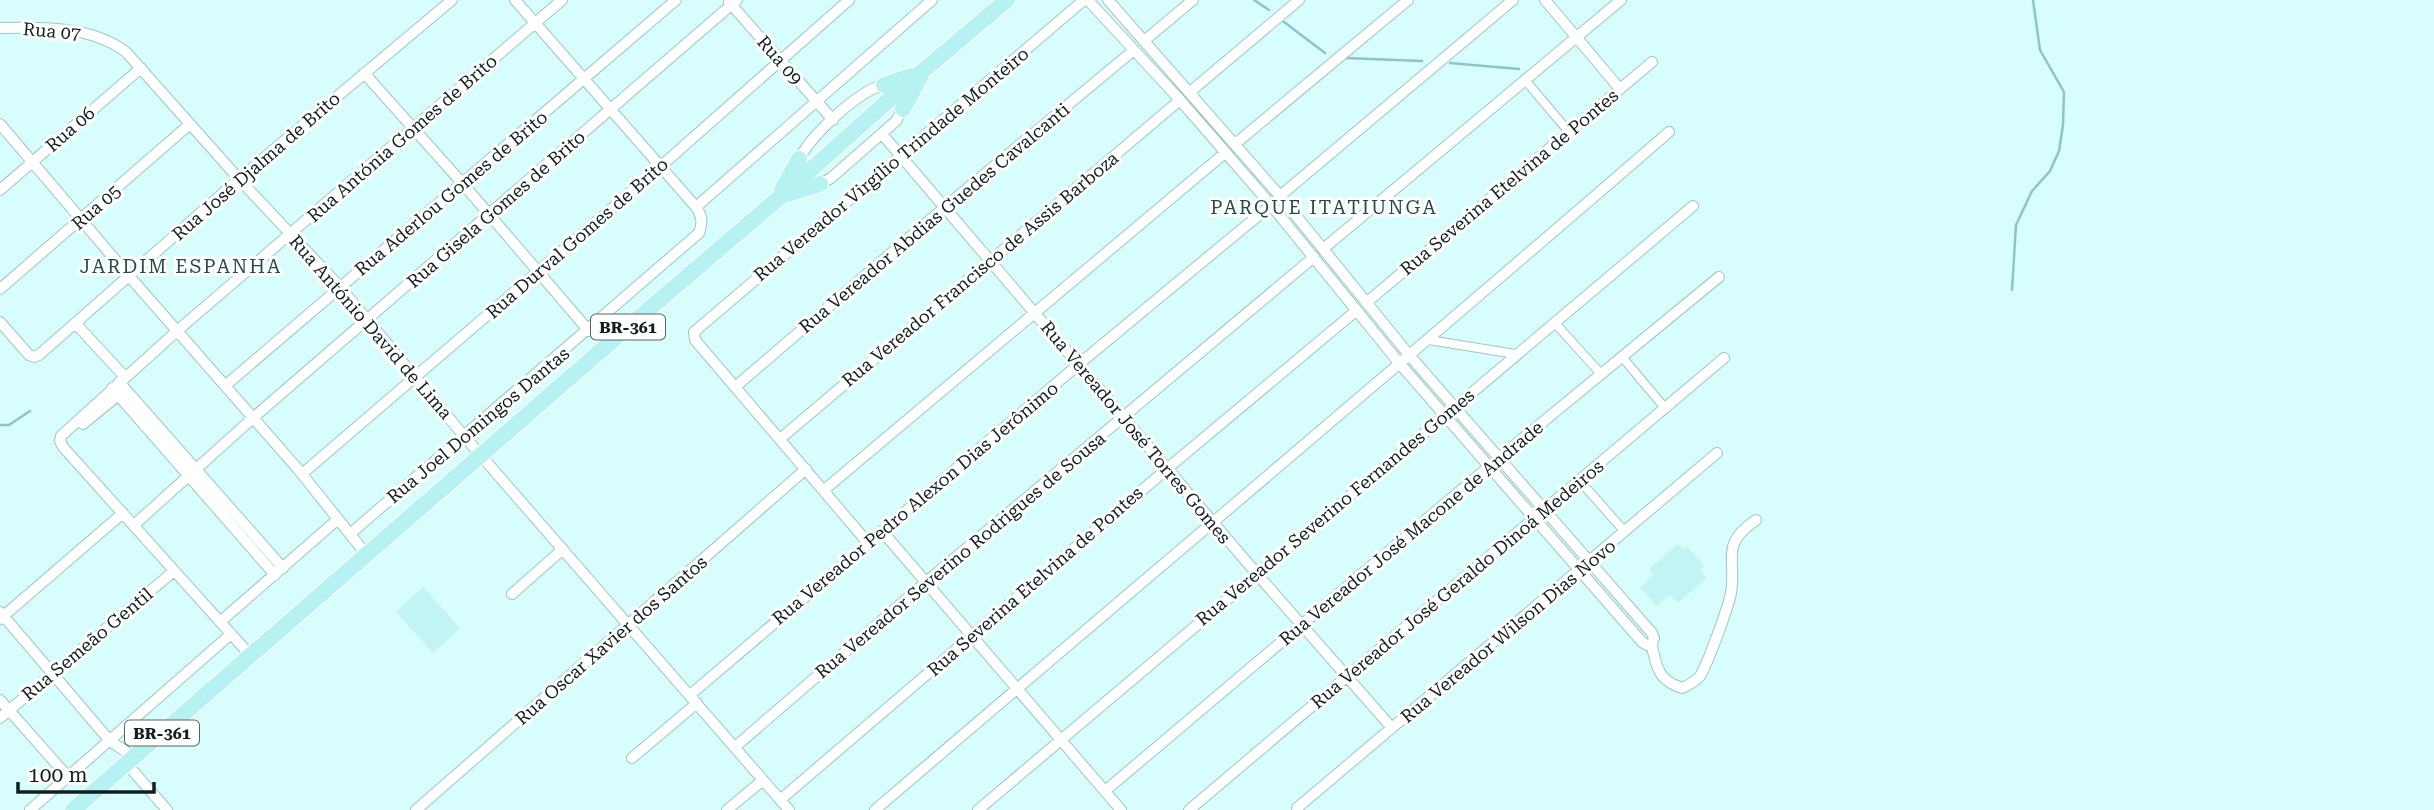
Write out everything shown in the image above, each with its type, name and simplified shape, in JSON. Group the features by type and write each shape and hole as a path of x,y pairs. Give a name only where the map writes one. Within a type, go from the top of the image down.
{"main road":[{"name":"BR-361","path":"74,810 803,177 891,88 921,72 1007,0"},
{"path":"904,109 921,72"},
{"path":"778,198 799,159"},
{"path":"778,198 820,184"}],"street":[{"name":"Rua José Djalma de Brito","path":"0,322 29,355 39,355 239,179 452,0"},
{"path":"515,0 696,207 932,0"},
{"name":"Rua Antónia Gomes de Brito","path":"123,513 63,447 60,441 62,434 120,386 177,331 562,0"},
{"name":"Rua Aderlou Gomes de Brito","path":"226,385 676,0"},
{"name":"Rua Durval Gomes de Brito","path":"302,474 660,167 849,0"},
{"path":"1086,0 1180,100 1270,205 1319,253"},
{"name":"Rua Vereador Virgílio Trindade Monteiro","path":"735,387 695,340 694,332 697,328 1086,0"},
{"path":"1108,0 1280,196 1400,364 1645,645 1652,643"},
{"path":"1144,41 1193,0"},
{"path":"1190,92 1299,0"},
{"path":"1235,144 1408,0"},
{"path":"1280,196 1513,0"},
{"path":"1545,0 1619,89"},
{"name":"Rua Vereador Severino Rodrigues de Sousa","path":"735,747 925,583 1621,0"},
{"name":"Rua 09","path":"732,2 833,120"},
{"name":"Rua Gisela Gomes de Brito","path":"134,525 254,417 490,215 732,2"},
{"name":"Rua 07","path":"0,28 48,29 103,38"},
{"name":"Rua António David de Lima","path":"103,38 126,52 340,287 464,436 789,810"},
{"name":"Rua Vereador Abdias Guedes Cavalcanti","path":"735,387 1134,50"},
{"name":"Rua Severina Etelvina de Pontes","path":"780,800 1168,468 1652,62"},
{"name":"Rua 06","path":"0,190 141,68"},
{"path":"364,73 589,331"},
{"path":"1525,80 1569,132"},
{"path":"891,88 902,97 904,109 882,134 837,174 820,184 812,183 803,177 799,159 818,134 870,90 891,88"},
{"name":"Rua Vereador Francisco de Assis Barboza","path":"780,439 1180,100"},
{"path":"0,124 254,417 366,554"},
{"name":"Rua 05","path":"0,289 190,124"},
{"path":"874,810 1670,132"},
{"name":"Rua Vereador José Torres Gomes","path":"882,134 1256,573 1392,728"},
{"path":"824,490 1225,153"},
{"name":"Rua Vereador Pedro Alexon Dias Jerônimo","path":"632,758 882,531 1270,205"},
{"name":"Rua Vereador Severino Fernandes Gomes","path":"978,810 1693,206"},
{"name":"Rua Joel Domingos Dantas","path":"350,534 589,331 699,233 702,221 696,207"},
{"name":"Rua Vereador José Macone de Andrade","path":"1105,792 1499,458 1718,277"},
{"path":"1361,306 1410,356 1652,634 1659,672 1664,679 1682,688 1699,678 1707,663 1731,593 1731,547 1748,525 1756,520"},
{"path":"1554,322 1601,374"},
{"path":"76,324 120,386 279,572"},
{"path":"1429,340 1515,354"},
{"path":"1622,357 1665,408"},
{"name":"Rua Vereador José Geraldo Dinoá Medeiros","path":"1189,810 1724,358"},
{"path":"735,387 869,543"},
{"name":"Rua Vereador Wilson Dias Novo","path":"1297,808 1717,453"},
{"name":"Rua Oscar Xavier dos Santos","path":"416,810 806,469"},
{"path":"1580,481 1625,532"},
{"path":"167,810 130,761 1,615 123,513 250,655"},
{"path":"220,622 338,519"},
{"path":"882,531 1121,810"},
{"path":"512,594 563,549"},
{"name":"Rua Semeão Gentil","path":"4,714 174,571"},
{"path":"30,810 231,634"},
{"path":"0,700 4,714 68,777"},
{"path":"727,810 763,779"}],"shaded area":[{"path":"1678,544 1683,549 1687,546 1704,566 1700,570 1707,578 1678,603 1670,595 1656,606 1640,587 1653,575 1649,569"},
{"path":"423,587 460,628 433,653 396,612"}],"waterway":[{"path":"1254,0 1269,10"},
{"path":"2012,290 2016,225 2032,191 2050,171 2059,151 2063,125 2064,92 2040,50 2033,0"},
{"path":"1284,22 1325,53"},
{"path":"1345,58 1422,61"},
{"path":"1450,63 1519,69"},
{"path":"0,425 9,425 30,411"}],"district":[{"name":"PARQUE ITATIUNGA","path":"1324,207"},
{"name":"JARDIM ESPANHA","path":"181,266"}]}
